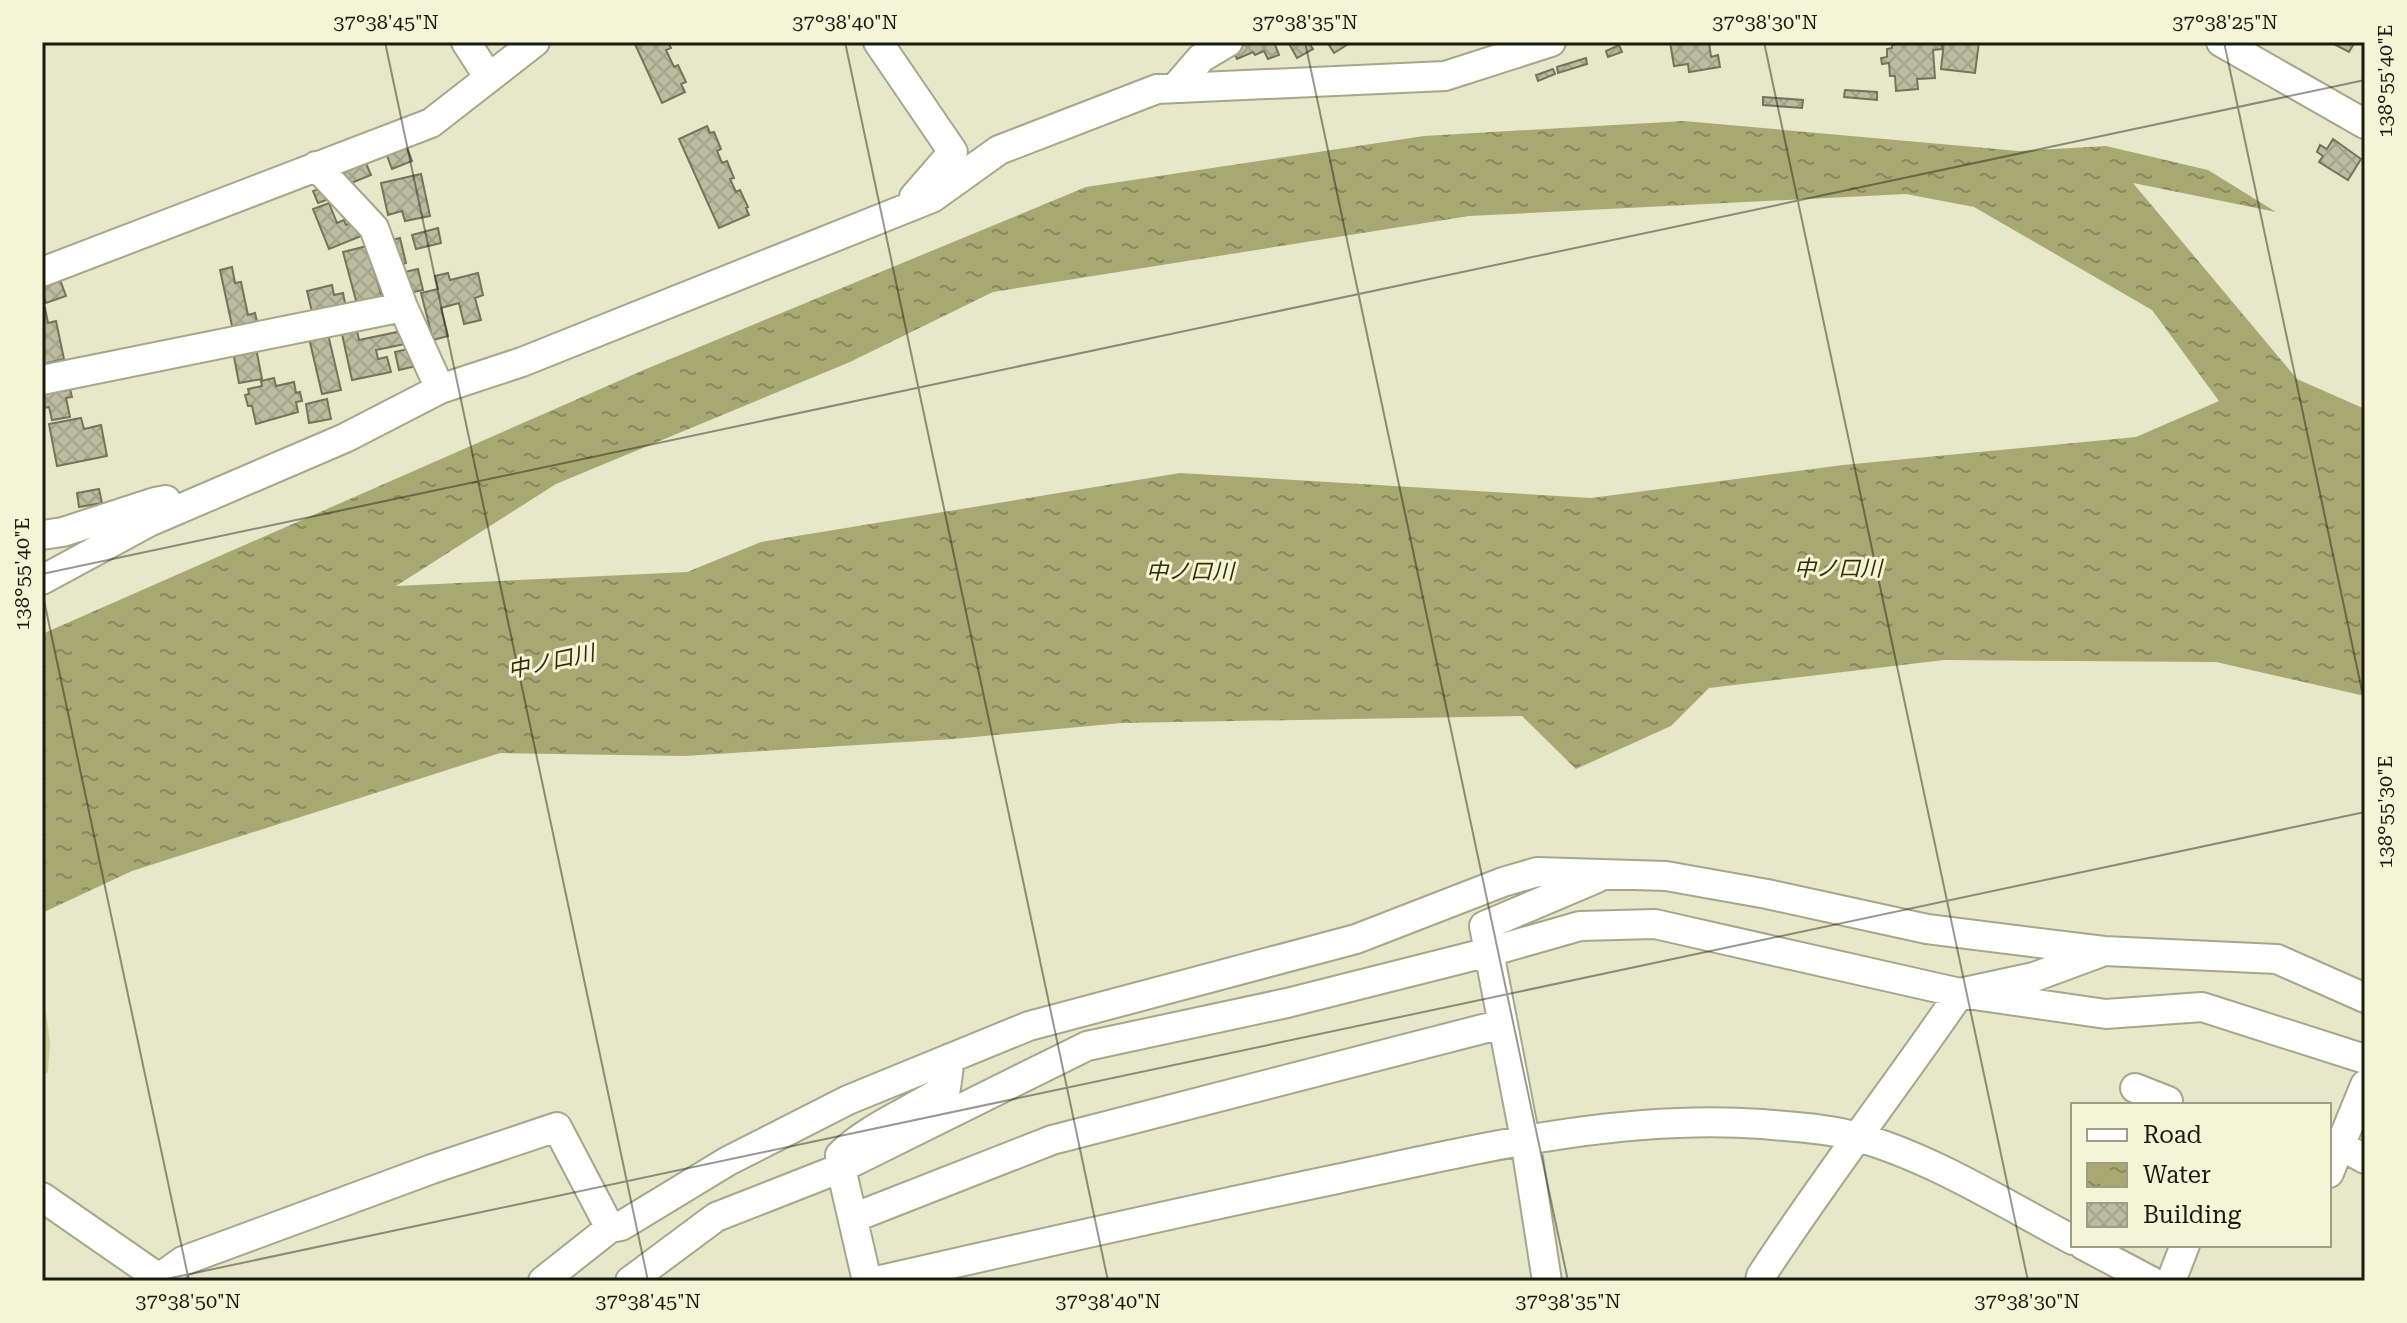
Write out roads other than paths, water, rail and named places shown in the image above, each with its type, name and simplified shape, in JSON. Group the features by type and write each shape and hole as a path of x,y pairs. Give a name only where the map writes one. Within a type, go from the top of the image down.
{"street":[{"path":"466,42 489,78"},
{"path":"42,272 431,123 535,42"},
{"path":"878,42 953,152 903,210"},
{"path":"1176,87 1201,58 1228,42"},
{"path":"42,580 149,522 345,438 440,389 537,356 932,198 999,150 1157,89 1445,76 1551,42"},
{"path":"2221,42 2365,124"},
{"path":"316,166 374,228 403,307 440,389"},
{"path":"42,380 403,307"},
{"path":"42,535 63,532 155,502 210,494"},
{"path":"543,1281 610,1228 621,1226 728,1161 848,1100 930,1069 950,1058 1029,1026 1356,939 1503,882 1537,872 1666,876 1767,894 1927,929 2104,951 2277,959 2365,998"},
{"path":"1547,1281 1525,1139 1484,926 1602,875"},
{"path":"630,1281 716,1217 841,1168 1087,1046 1287,1003 1580,926 1655,924 1960,993 2106,1014 2202,1007 2365,1059"},
{"path":"1760,1281 1856,1137 1960,993 2034,977 2104,951"},
{"path":"853,1218 1052,1140 1502,1024"},
{"path":"867,1281 840,1155 857,1138 918,1107 946,1088 950,1058"},
{"path":"2331,1171 2353,1152 2365,1085"},
{"path":"2135,1088 2167,1103"},
{"path":"876,1281 1125,1224 1525,1139 1667,1123 1815,1128 1856,1137 1927,1163 2071,1239"},
{"path":"42,1197 159,1280 183,1261 432,1169 557,1127 610,1228"},
{"path":"2171,1281 2184,1247"},
{"path":"2098,1249 2151,1281"}],"water":[{"name":"中ノ口川","path":"1684,121 2019,151 2106,146 2208,170 2276,212 2133,183 2297,379 2365,409 2365,696 2216,662 1944,660 1709,688 1671,726 1576,769 1522,716 1121,723 953,739 684,756 500,753 132,871 42,913 42,634 646,369 1086,187 1424,136","holes":["1906,194 1974,207 2152,310 2219,401 2136,437 1843,465 1591,498 1180,473 761,542 687,572 396,586 556,484 850,362 993,292 1469,216"]}]}
